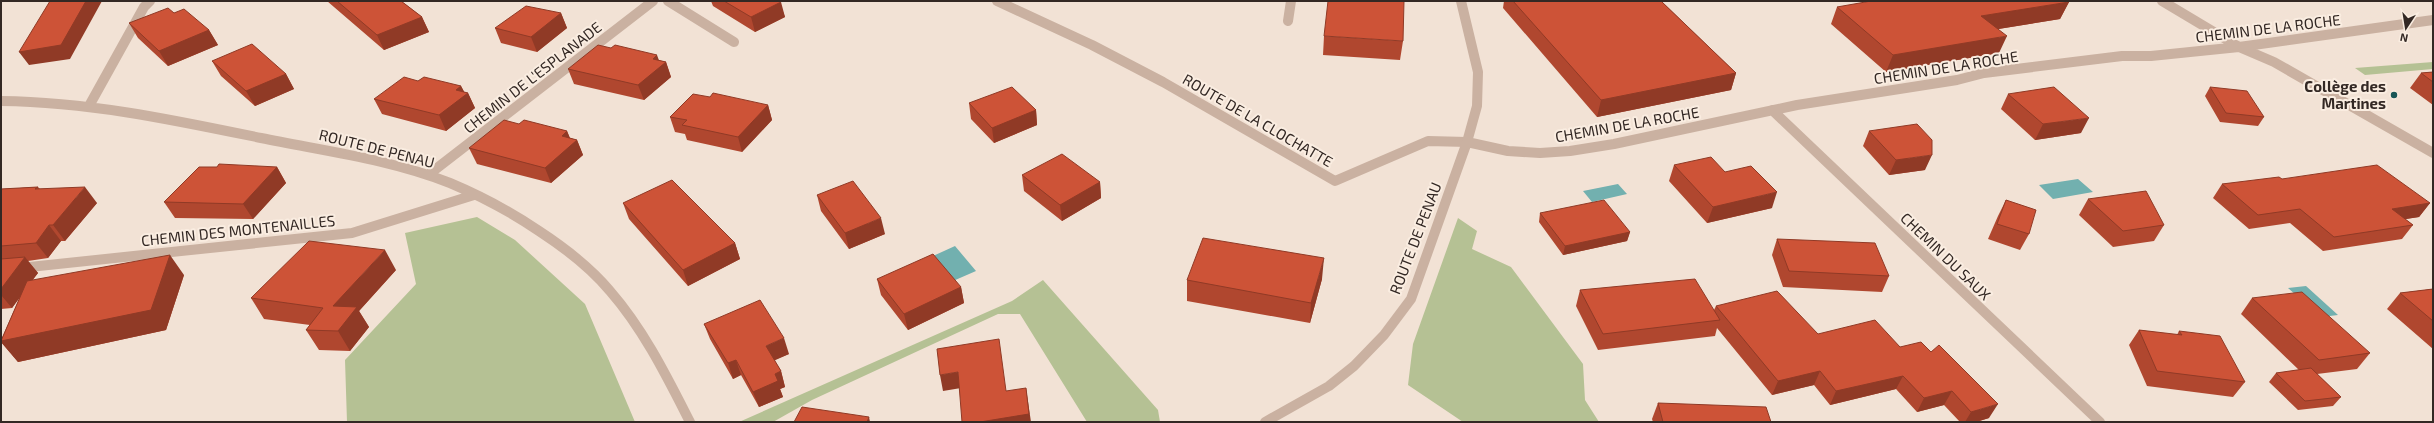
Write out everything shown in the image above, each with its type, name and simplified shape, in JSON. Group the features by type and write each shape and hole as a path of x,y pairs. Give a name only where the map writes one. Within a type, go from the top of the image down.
{"street":[{"path":"89,106 144,7 150,1"},
{"name":"CHEMIN DE L'ESPLANADE","path":"428,175 653,1"},
{"path":"668,1 734,42"},
{"name":"ROUTE DE LA CLOCHATTE","path":"997,1 1092,45 1163,82 1335,181 1428,141 1467,142"},
{"path":"1288,21 1291,1"},
{"path":"1461,1 1476,53 1478,72 1477,106 1467,142"},
{"path":"2162,1 2239,48 2274,62 2433,153"},
{"name":"CHEMIN DE LA ROCHE","path":"1467,142 1508,151 1540,153 1570,151 1614,144 1772,110 1957,80 1984,73 2122,56 2151,56 2239,48 2433,20"},
{"name":"ROUTE DE PENAU","path":"1,101 89,106 172,119 428,175 474,195 513,215 542,233 579,261 609,290 643,335 690,422"},
{"name":"CHEMIN DU SAUX","path":"1772,110 2100,422"},
{"name":"ROUTE DE PENAU","path":"1265,422 1329,386 1354,366 1384,335 1411,299 1467,142"},
{"name":"CHEMIN DES MONTENAILLES","path":"1,270 352,232 408,218 474,195"}],"green space":[{"path":"2433,62 2433,69 2365,75 2355,68"},
{"path":"477,217 515,240 585,304 635,422 347,422 345,360 416,284 405,233"},
{"path":"1458,218 1477,231 1472,249 1511,267 1583,364 1585,400 1599,422 1463,422 1408,385 1413,344"},
{"path":"1043,280 1158,410 1160,422 1087,422 1020,314 998,314 812,400 773,422 739,422 1012,301"}],"water":[{"path":"2078,179 2093,192 2053,199 2039,185"},
{"path":"1618,184 1627,194 1592,202 1583,191"},
{"path":"955,246 976,271 953,281 933,256"},
{"path":"2306,286 2338,315 2321,317 2288,288"}],"building":[{"path":"50,1 86,1 61,45 19,52"},
{"path":"337,1 401,1 422,17 377,35"},
{"path":"724,1 779,1 781,2 751,17"},
{"path":"1328,1 1404,1 1403,41 1324,36"},
{"path":"1513,1 1661,1 1736,73 1601,100"},
{"path":"1871,1 2069,2 1981,16 2007,36 1893,55 1837,7"},
{"path":"526,6 561,13 531,37 495,28"},
{"path":"168,8 174,13 184,9 209,30 159,51 129,23"},
{"path":"252,44 286,74 246,91 212,61"},
{"path":"598,45 611,48 615,45 657,55 653,59 666,62 638,85 568,69"},
{"path":"2433,72 2433,82 2421,73"},
{"path":"404,77 418,81 424,77 461,86 456,90 468,93 439,115 374,99"},
{"path":"1012,87 1036,110 992,128 969,103"},
{"path":"2054,87 2089,118 2043,124 2008,94"},
{"path":"2210,87 2247,91 2264,117 2226,113"},
{"path":"713,93 768,105 738,137 682,125 687,120 670,117 693,94 710,97"},
{"path":"504,120 519,124 524,120 567,131 562,136 577,140 545,168 469,148"},
{"path":"1917,124 1932,140 1932,155 1896,160 1869,131"},
{"path":"1062,154 1100,182 1060,205 1022,175"},
{"path":"1711,157 1725,172 1751,166 1777,192 1713,207 1674,165"},
{"path":"219,164 277,167 243,204 164,202 199,167 217,167"},
{"path":"2377,165 2430,203 2392,209 2413,225 2334,237 2300,209 2258,215 2222,184 2279,177 2282,179"},
{"path":"672,180 735,243 683,270 623,203"},
{"path":"853,181 881,218 845,233 817,195"},
{"path":"38,187 35,189 85,187 53,225 49,225 36,243 1,246 1,189"},
{"path":"2146,191 2164,225 2123,231 2088,199"},
{"path":"1604,200 1630,232 1565,246 1540,213"},
{"path":"2006,200 2036,210 2029,234 1997,224"},
{"path":"1203,238 1324,258 1311,303 1187,280"},
{"path":"1777,239 1875,243 1889,276 1789,271"},
{"path":"309,241 385,250 333,306 357,307 338,331 306,330 323,308 251,298"},
{"path":"933,254 961,287 904,314 877,279"},
{"path":"170,255 151,310 1,341 27,281"},
{"path":"25,257 1,289 1,259"},
{"path":"1695,279 1720,320 1603,334 1580,290"},
{"path":"2433,289 2433,321 2400,293"},
{"path":"1777,291 1818,334 1875,320 1900,347 1921,342 1931,352 1939,345 1998,404 1971,412 1952,391 1924,398 1903,376 1836,391 1820,371 1778,381 1716,306"},
{"path":"2302,292 2370,353 2319,360 2252,298"},
{"path":"760,300 784,338 766,346 781,371 775,374 778,381 753,392 736,360 728,363 704,324"},
{"path":"2139,330 2182,335 2179,331 2220,336 2245,382 2157,371"},
{"path":"999,339 1006,391 1026,388 1029,414 980,422 962,422 958,372 940,375 937,349"},
{"path":"2311,368 2341,397 2305,401 2276,373"},
{"path":"1658,403 1766,407 1771,422 1663,422"},
{"path":"802,407 869,417 867,422 794,422"}],"place":[{"name":"Collège des Martines","path":"2394,95"}]}
